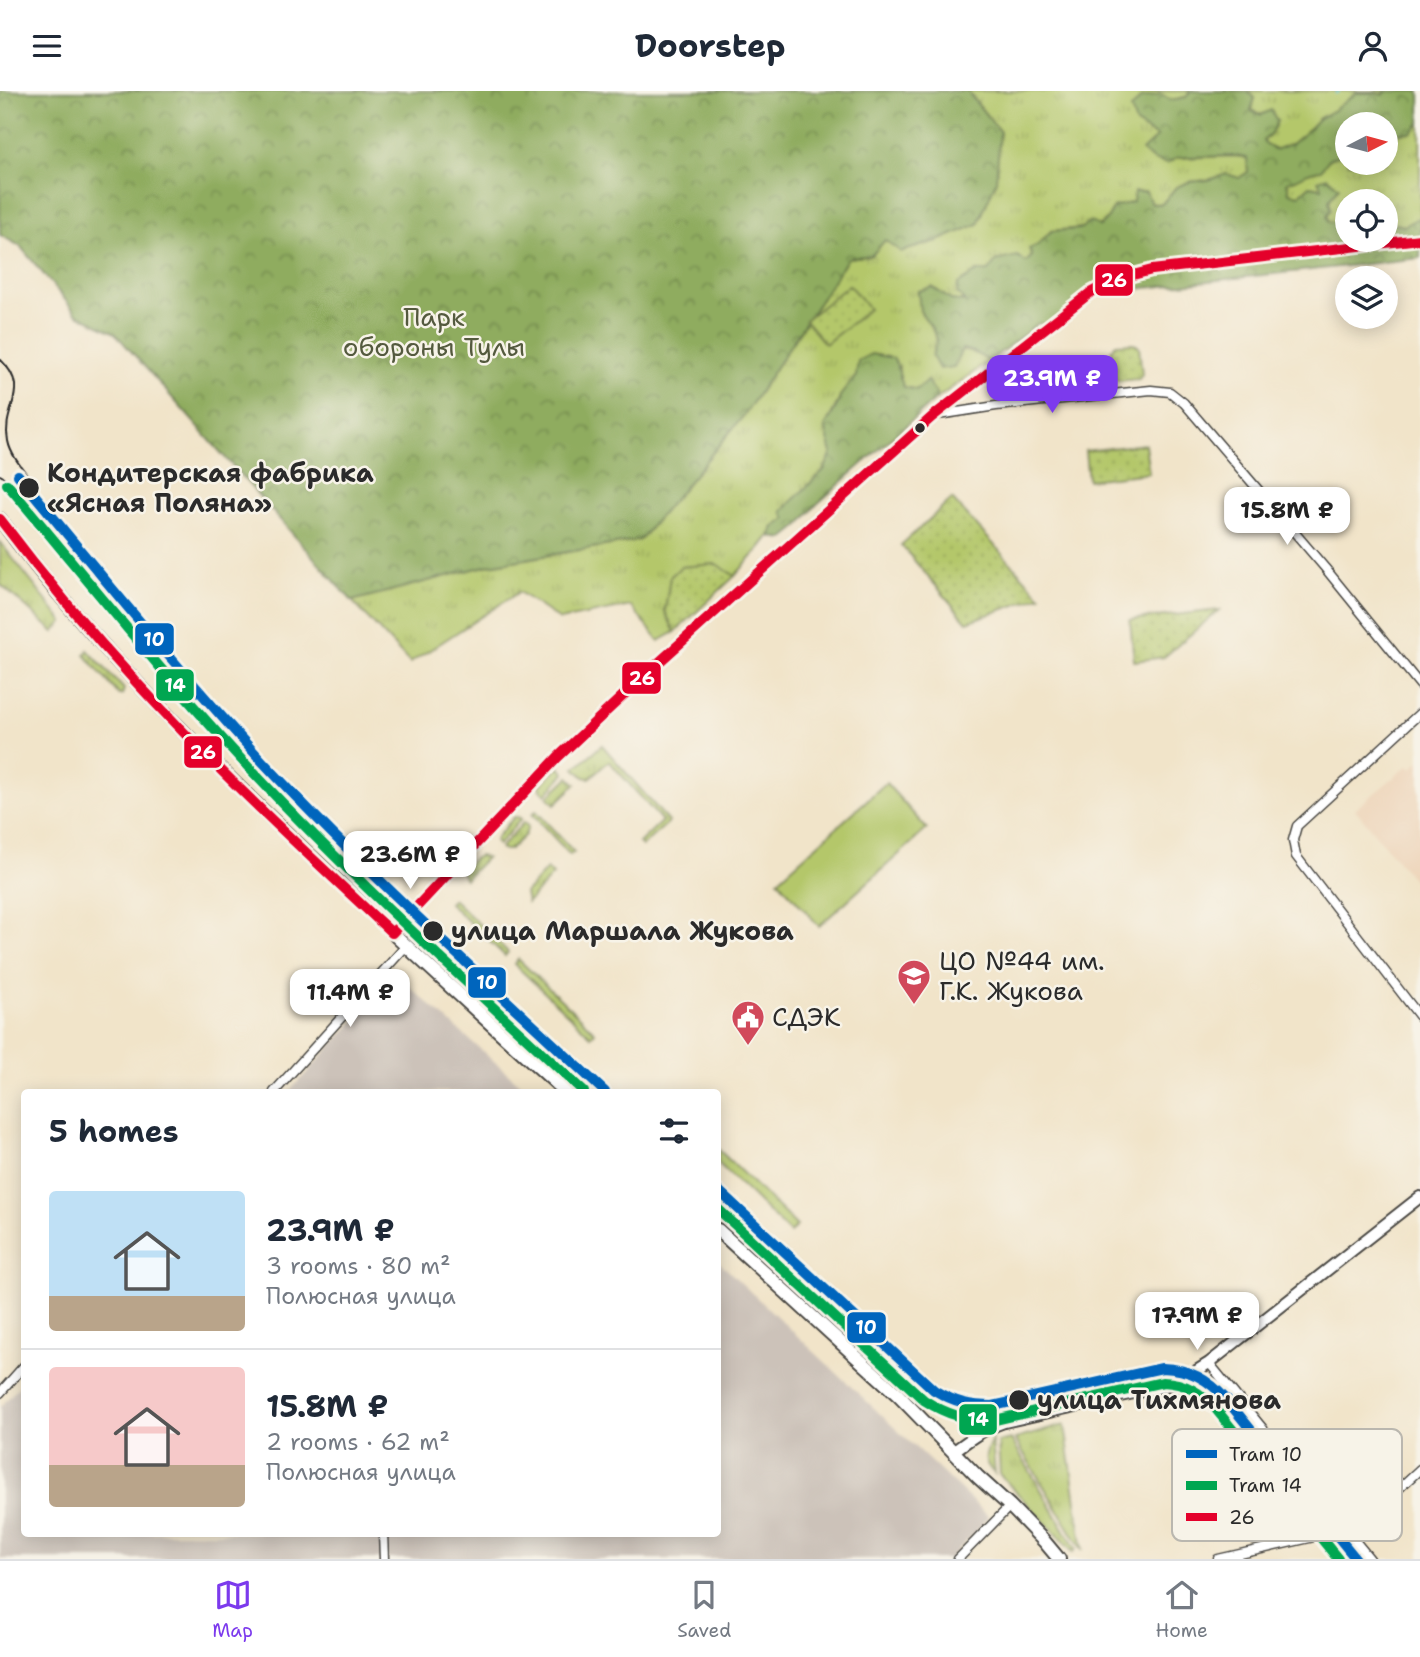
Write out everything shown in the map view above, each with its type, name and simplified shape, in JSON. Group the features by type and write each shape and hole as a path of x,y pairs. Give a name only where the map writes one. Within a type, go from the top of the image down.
{"main road":[{"path":"0,519 33,565 152,700 257,806 563,1089"},
{"path":"721,1233 890,1387 1010,1506 1059,1559"}],"street":[{"path":"392,933 558,757 646,674 932,417 1090,293 1114,280 1179,266 1420,239"},
{"path":"932,417 976,409 1151,390 1170,392 1184,403 1325,568 1420,685"},
{"path":"1418,1010 1296,856 1293,840 1297,826 1420,713"},
{"path":"277,1089 406,946"},
{"path":"954,1451 976,1434 1004,1422 1165,1386 1190,1375 1209,1363 1420,1197"},
{"path":"1209,1363 1263,1429"},
{"path":"0,1392 21,1369"},
{"path":"1165,1386 1195,1388 1209,1396 1236,1429"},
{"path":"1402,1486 1420,1469"},
{"path":"958,1559 1010,1506"},
{"path":"383,1537 384,1559"},
{"path":"1218,1559 1297,1541"},
{"path":"1328,1541 1342,1559"},
{"path":"1356,1541 1370,1559"}],"shaded area":[{"path":"1420,761 1420,888 1355,809 1409,765 1412,768"},
{"path":"396,975 526,1089 292,1089"},
{"path":"721,1264 989,1517 950,1559 0,1559 0,1407 21,1384 21,1537 721,1537"}],"green space":[{"name":"Парк обороны Тулы","path":"0,91 967,91 1000,132 996,181 978,224 901,252 885,240 872,255 848,258 745,414 640,540 489,565 352,601 115,333 77,314 20,246 0,235"},
{"path":"967,91 1191,91 1186,97 1171,100 1145,130 1157,137 1177,158 1247,158 1248,172 1239,178 1227,175 1189,182 1176,187 1162,204 1134,202 1114,207 1100,226 1051,231 1026,262 977,272 966,302 951,300 932,287 920,311 937,340 932,356 961,350 973,352 989,361 936,399 936,393 904,387 899,377 899,366 868,372 854,378 825,427 832,453 824,470 783,511 786,519 773,528 735,576 716,564 681,567 670,577 665,611 675,632 659,641 631,606 560,620 519,592 410,663 352,601 489,565 640,540 745,414 848,258 872,255 885,239 901,252 978,224 1000,132"},
{"path":"1191,91 1247,91 1255,98 1251,110 1261,115 1271,110 1277,121 1271,134 1263,141 1274,150 1291,144 1318,119 1356,93 1383,95 1387,91 1419,91 1420,123 1412,132 1398,133 1398,112 1335,112 1335,157 1330,158 1321,170 1287,182 1289,193 1299,195 1309,186 1322,188 1318,180 1327,177 1339,187 1329,200 1331,209 1327,216 1329,222 1335,222 1335,252 1398,252 1398,225 1404,226 1420,217 1420,258 1099,293 1053,328 1039,323 989,361 974,352 962,349 954,367 939,369 932,356 937,340 920,311 918,291 932,287 951,300 965,302 957,293 958,284 977,272 989,271 996,261 1017,256 1026,262 1032,256 1029,249 1038,245 1051,231 1080,229 1090,222 1100,226 1114,207 1133,202 1134,192 1146,192 1151,204 1162,204 1176,187 1189,182 1227,174 1239,178 1248,172 1247,158 1187,157 1177,158 1167,164 1153,160 1142,151 1157,137 1136,124 1131,109 1141,98 1161,94 1171,100 1186,97"},
{"path":"1247,91 1387,91 1383,95 1374,93 1334,110 1318,119 1291,144 1274,150 1263,141 1271,134 1277,121 1271,111 1261,115 1251,110 1255,98"},
{"path":"1420,123 1420,217 1404,226 1398,225 1398,189 1309,186 1299,195 1289,193 1287,181 1296,179 1335,157 1335,175 1398,175 1398,133 1412,132"},
{"path":"1335,192 1335,223 1329,222 1327,217 1330,199"},
{"path":"849,285 869,309 825,344 805,320"},
{"path":"1134,343 1139,347 1142,374 1139,379 1118,381 1111,349 1116,344"},
{"path":"871,354 893,358 904,387 916,390 927,381 936,393 936,399 816,505 799,526 783,539 771,537 773,528 786,519 782,511 824,470 832,453 825,427 840,396 856,376 858,361"},
{"path":"1145,444 1149,473 1088,480 1085,451"},
{"path":"952,499 1041,596 967,622 901,545"},
{"path":"0,542 63,622 54,632 0,584"},
{"path":"716,564 735,576 675,632 665,611 670,577 681,567"},
{"path":"1219,610 1164,657 1134,661 1130,620"},
{"path":"88,650 124,689 122,695 119,695 85,655"},
{"path":"602,745 669,822 642,846 639,843 662,821 609,761 590,778 584,777 575,768"},
{"path":"559,767 565,773 546,794 539,787"},
{"path":"569,777 576,784 555,804 548,797"},
{"path":"886,783 927,829 819,926 778,880"},
{"path":"536,811 574,852 570,855 532,814"},
{"path":"514,817 521,819 498,845 496,838"},
{"path":"524,822 528,827 525,835 509,850 502,850 500,848"},
{"path":"480,856 486,858 465,879 463,869"},
{"path":"547,869 553,875 527,903 525,893"},
{"path":"453,899 508,952 505,956 449,903"},
{"path":"518,959 595,1032 591,1036 514,964"},
{"path":"721,1152 797,1226 790,1233 721,1166"},
{"path":"721,1209 765,1250 756,1250 721,1217"},
{"path":"779,1263 866,1345 861,1349 781,1274"},
{"path":"1065,1425 1083,1551 1015,1439"},
{"path":"1011,1439 1076,1549 1073,1552 1000,1475 998,1442"},
{"path":"992,1440 995,1474 988,1466 986,1458"}],"tram line":[{"path":"0,359 10,370 15,390 8,418 8,441 12,453 34,483"},
{"path":"0,475 33,494"},
{"name":"10","path":"18,475 262,761 388,888 602,1089"},
{"name":"14","path":"7,484 158,665 252,771 374,894 581,1089"},
{"name":"10","path":"721,1193 934,1390 948,1398 969,1404 993,1406 1162,1368 1181,1370 1205,1381 1226,1399 1250,1429"},
{"name":"14","path":"721,1212 924,1400 941,1410 967,1418 995,1420 1163,1382 1179,1384 1204,1397 1232,1429"},
{"name":"14","path":"1323,1541 1338,1559"},
{"name":"10","path":"1341,1541 1356,1559"}],"transit line":[{"name":"26","path":"0,519 83,623 167,715 262,810 392,933 558,757 646,674 932,417 1090,293 1114,280 1152,270 1420,239"}],"place":[{"name":"Кондитерская фабрика «Ясная Поляна»","path":"29,488"},
{"name":"улица Маршала Жукова","path":"433,931"},
{"name":"ЦО №44 им. Г.К. Жукова","path":"914,1006"},
{"name":"СДЭК","path":"748,1047"},
{"name":"улица Тихмянова","path":"1019,1400"}]}
